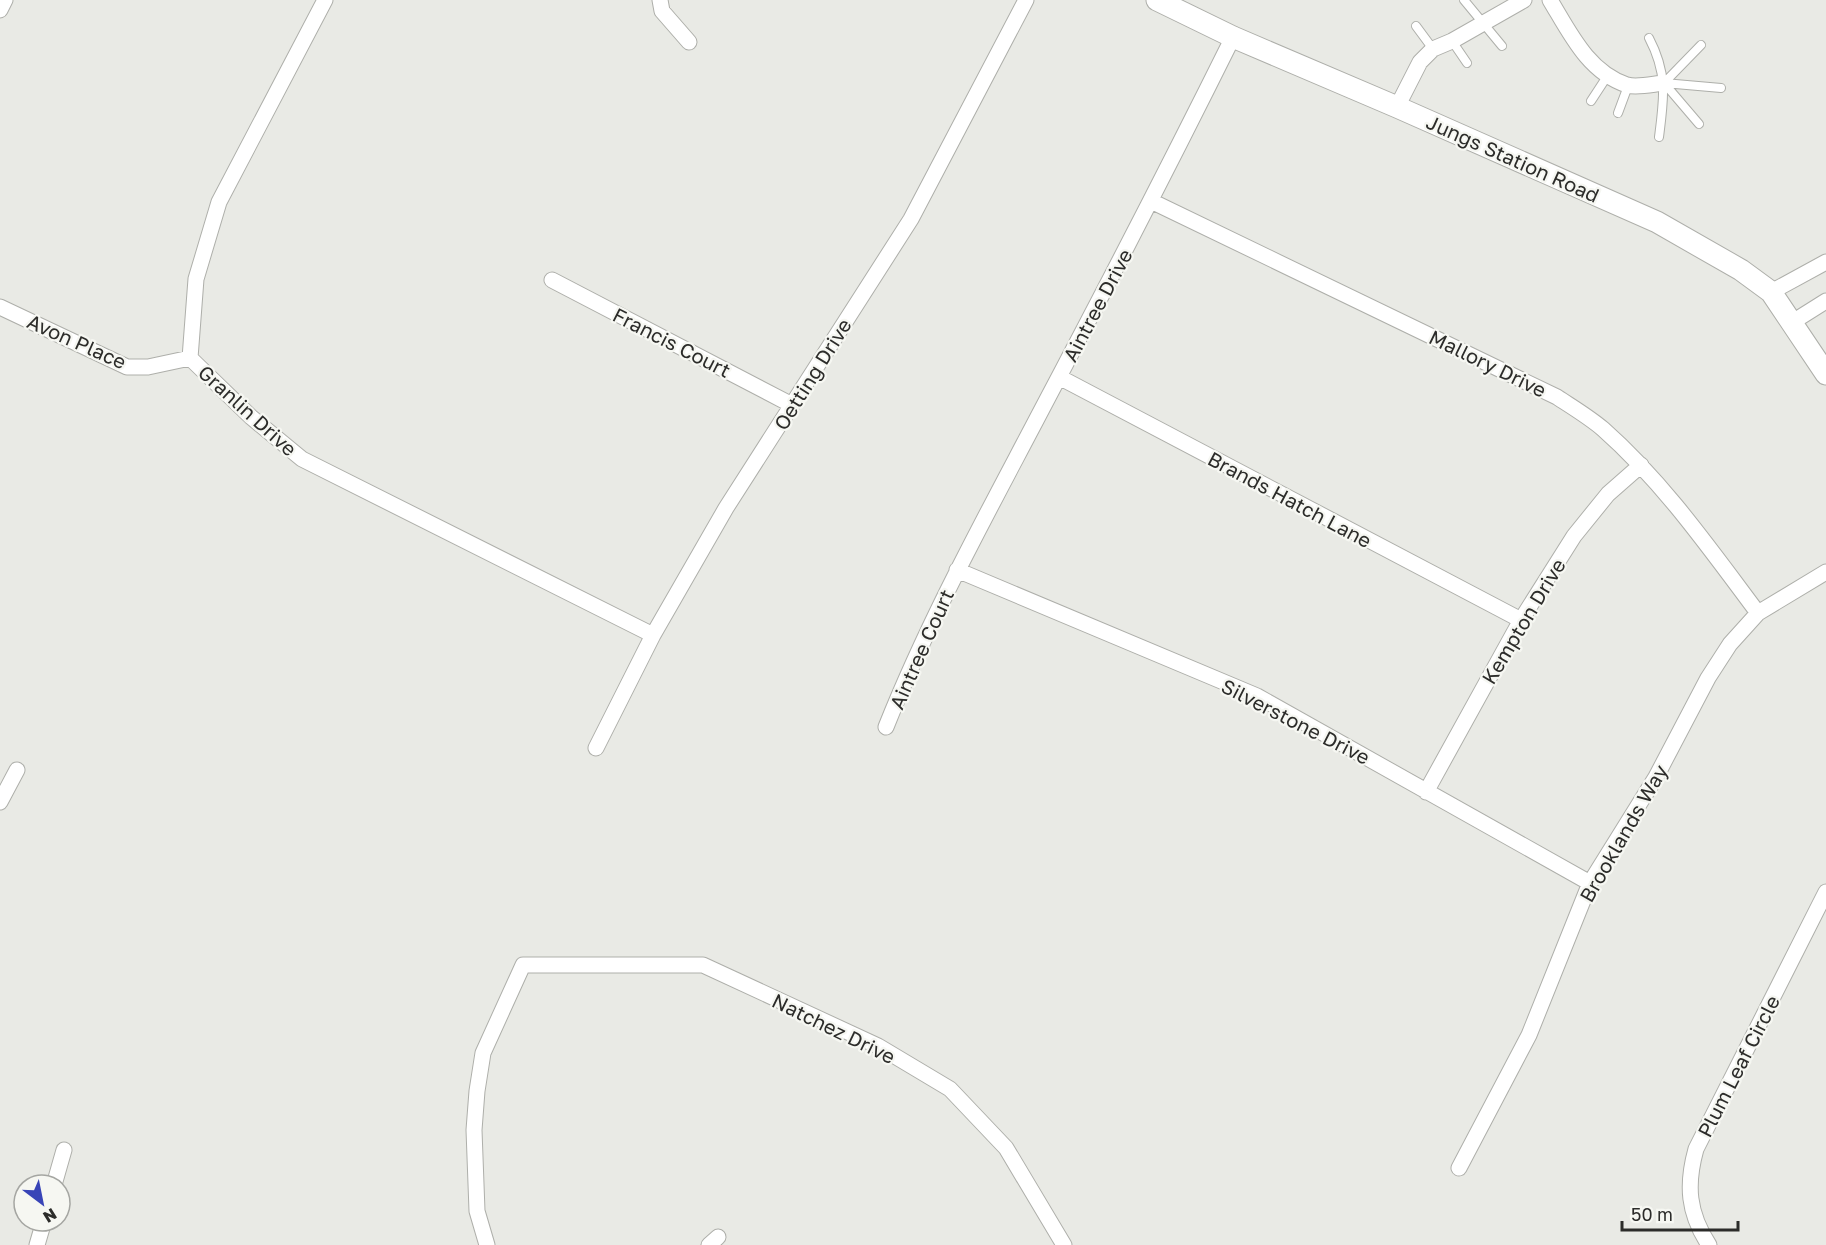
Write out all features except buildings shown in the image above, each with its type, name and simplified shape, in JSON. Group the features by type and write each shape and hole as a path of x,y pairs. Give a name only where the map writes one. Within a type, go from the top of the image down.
{"main road":[{"name":"Jungs Station Road","path":"1158,0 1233,37 1657,222 1742,270 1771,292 1826,374"}],"street":[{"path":"0,10 5,0"},
{"name":"Granlin Drive","path":"325,0 219,202 196,279 190,358 250,417 302,459 653,635"},
{"path":"660,0 662,11 689,42"},
{"name":"Oetting Drive","path":"596,748 653,635 726,508 910,219 1026,0"},
{"path":"1397,107 1420,63 1433,49 1484,24 1524,0"},
{"path":"1550,0 1589,61 1608,75 1628,86 1664,83"},
{"name":"Aintree Drive","path":"957,570 1151,201 1233,37"},
{"name":"Mallory Drive","path":"1151,201 1557,397 1601,427 1641,465 1695,530 1758,613"},
{"path":"1771,292 1826,262"},
{"name":"Francis Court","path":"552,280 792,405"},
{"path":"1791,323 1826,301"},
{"name":"Avon Place","path":"0,307 127,367 148,367 190,358"},
{"name":"Brands Hatch Lane","path":"1059,377 1521,620"},
{"name":"Kempton Drive","path":"1426,792 1521,620 1574,536 1608,494 1641,465"},
{"name":"Aintree Court","path":"886,727 908,673 957,570"},
{"name":"Silverstone Drive","path":"957,570 1257,696 1590,883"},
{"name":"Brooklands Way","path":"1459,1168 1529,1035 1590,883 1656,777 1708,678 1730,644 1758,613 1826,573"},
{"path":"0,802 17,770"},
{"name":"Plum Leaf Circle","path":"1709,1245 1696,1225 1690,1197 1691,1168 1696,1149 1826,892"},
{"name":"Natchez Drive","path":"487,1245 477,1211 474,1130 477,1091 483,1053 523,965 703,965 878,1046 950,1089 1006,1148 1064,1245"},
{"path":"57,1173 64,1150"}],"lane":[{"path":"1464,0 1502,46"},
{"path":"1416,26 1433,49"},
{"path":"1649,38 1658,55 1664,83 1659,137"},
{"path":"1452,41 1467,63"},
{"path":"1664,83 1701,45"},
{"path":"1591,101 1608,75"},
{"path":"1664,83 1721,88"},
{"path":"1664,83 1699,124"},
{"path":"1618,113 1628,86"}]}
